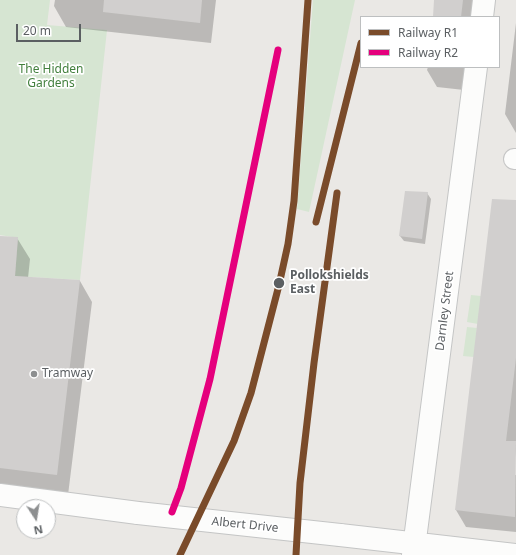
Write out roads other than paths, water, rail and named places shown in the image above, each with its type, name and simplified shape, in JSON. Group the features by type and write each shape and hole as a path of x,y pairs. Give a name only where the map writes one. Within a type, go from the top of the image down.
{"street":[{"path":"482,16 484,0"},
{"name":"Darnley Street","path":"414,550 476,68"},
{"name":"Albert Drive","path":"0,494 138,513 340,535 414,550 515,555"}],"railway":[{"path":"296,555 300,483 314,363 337,193"}],"rail line":[{"name":"R1","path":"180,555 234,441 251,393 279,285 288,244 294,201 308,0"},
{"name":"R1","path":"316,222 360,47"},
{"name":"R2","path":"172,512 181,488 210,379 278,50"},
{"name":"R1","path":"296,555 300,483 314,363 337,193"}],"place":[{"name":"Pollokshields East","path":"279,283"},
{"name":"Tramway","path":"34,374"}],"park label":[{"name":"The Hidden Gardens","path":"51,77"}]}
